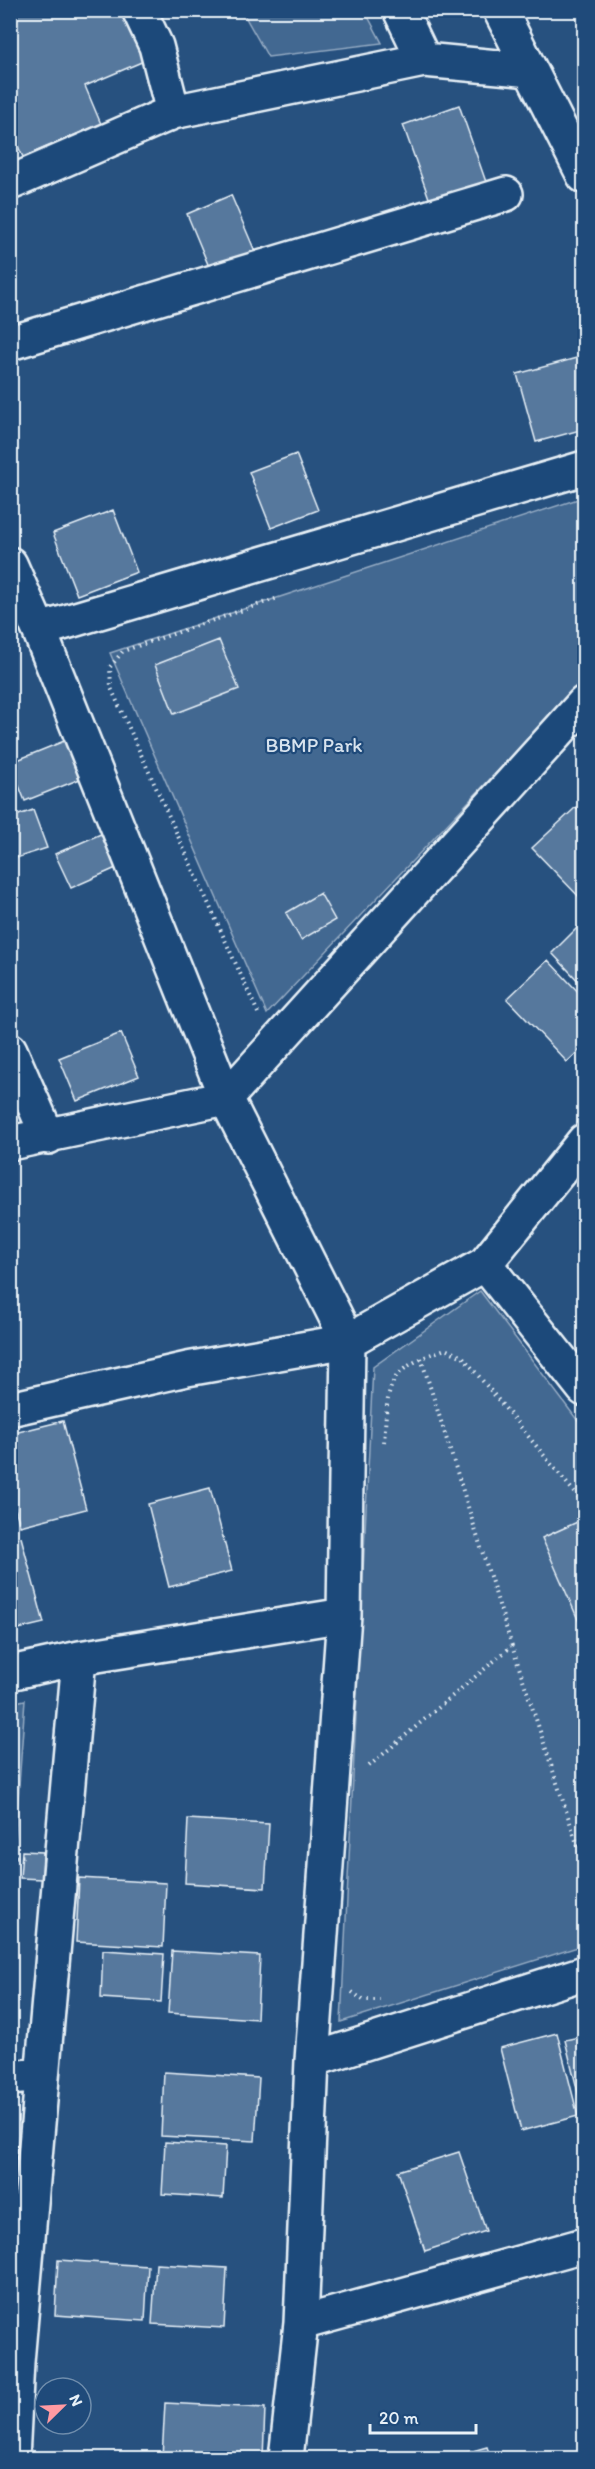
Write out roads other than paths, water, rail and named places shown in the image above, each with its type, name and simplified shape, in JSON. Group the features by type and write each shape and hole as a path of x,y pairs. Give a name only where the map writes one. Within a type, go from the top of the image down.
{"street":[{"path":"139,10 156,45 172,112"},
{"path":"400,10 424,60"},
{"path":"504,12 530,70 582,168"},
{"path":"10,183 172,112 424,60 530,70"},
{"path":"10,343 506,194"},
{"path":"39,630 585,468"},
{"path":"10,564 39,630 226,1098 348,1341 344,1615 312,2060 301,2323 286,2458"},
{"path":"10,1143 48,1137 226,1098 585,703"},
{"path":"10,1050 48,1137"},
{"path":"10,1409 187,1369 348,1341 485,1264 585,1141"},
{"path":"485,1264 585,1389"},
{"path":"10,1674 79,1658 344,1615"},
{"path":"12,2458 26,2076 79,1658"},
{"path":"312,2060 585,1973"},
{"path":"301,2323 585,2246"}],"park label":[{"name":"BBMP Park","path":"314,745"}]}
